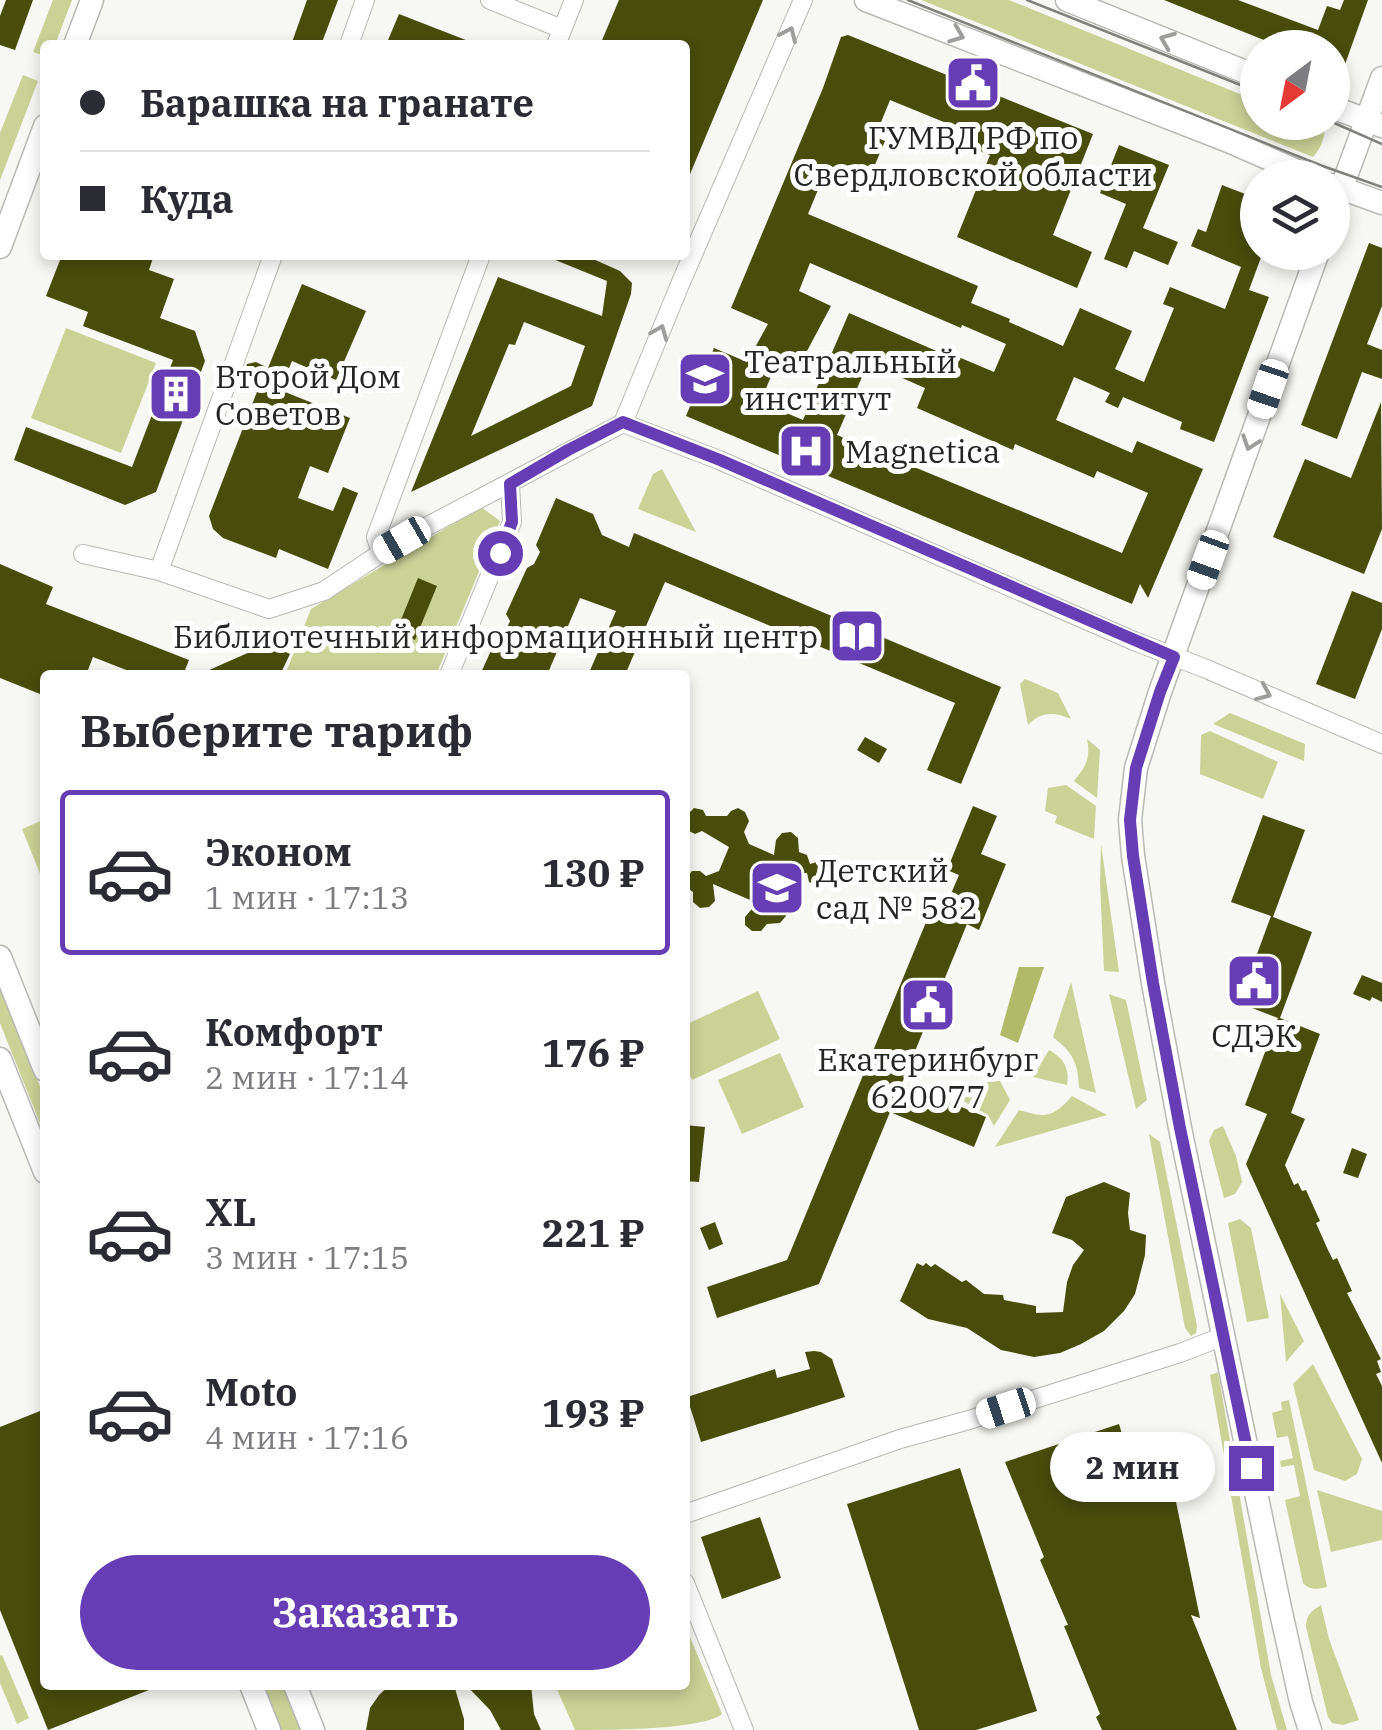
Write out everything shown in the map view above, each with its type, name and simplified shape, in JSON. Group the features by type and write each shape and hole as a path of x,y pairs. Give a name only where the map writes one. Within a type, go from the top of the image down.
{"street":[{"path":"78,40 92,0"},
{"path":"350,40 365,0"},
{"path":"490,0 559,37 574,0"},
{"path":"83,554 160,571 269,609 324,591 381,553 623,422 804,0"},
{"path":"866,0 1271,160"},
{"path":"1067,0 1240,69"},
{"path":"1350,165 1374,124 1382,78"},
{"path":"1350,114 1374,124"},
{"path":"1,240 40,139"},
{"path":"1350,192 1382,203"},
{"path":"160,571 271,260"},
{"path":"381,553 376,537 478,260"},
{"path":"1310,1730 1292,1666 1153,983 1130,820 1136,768 1160,692 1311,270"},
{"path":"623,422 1382,744"},
{"path":"452,670 512,522 510,484"},
{"path":"0,957 40,1057"},
{"path":"0,1059 40,1159"},
{"path":"690,1512 900,1439 1224,1336"},
{"path":"690,1595 744,1730"},
{"path":"253,1690 269,1730"},
{"path":"297,1690 313,1730"}],"green space":[{"path":"53,0 72,0 57,40 40,40 40,54 33,52"},
{"path":"921,0 1009,0 1240,94 1240,128"},
{"path":"23,75 38,81 0,180 0,133"},
{"path":"1271,140 1323,140 1313,157"},
{"path":"66,328 156,363 121,453 31,418"},
{"path":"662,469 696,532 638,509 653,474"},
{"path":"481,507 500,521 438,670 287,670 311,609"},
{"path":"1025,679 1058,693 1071,719 1048,714 1028,725 1020,684"},
{"path":"1230,713 1305,744 1304,761 1213,724"},
{"path":"1210,731 1278,762 1263,799 1200,774 1201,735"},
{"path":"1087,739 1100,750 1097,798 1074,781 1086,761"},
{"path":"1066,785 1096,806 1094,839 1055,823 1057,816 1045,811 1048,788"},
{"path":"40,821 40,874 22,829"},
{"path":"1101,844 1119,972 1104,971"},
{"path":"1019,967 1044,967 1018,1043 1000,1035"},
{"path":"1071,982 1096,1093 1079,1088 1073,1059 1053,1037"},
{"path":"0,988 40,1087 40,1123 0,1023"},
{"path":"758,991 780,1039 692,1080 690,1023"},
{"path":"1109,994 1126,1000 1147,1100 1136,1109"},
{"path":"1049,1050 1064,1064 1067,1085 1033,1077"},
{"path":"780,1053 804,1107 742,1134 718,1080"},
{"path":"1000,1081 1010,1100 994,1126 988,1115 956,1097 964,1084"},
{"path":"1072,1096 1107,1115 995,1147 1019,1110 1048,1114"},
{"path":"1223,1126 1242,1182 1235,1194 1224,1198 1209,1141 1214,1130"},
{"path":"1149,1134 1160,1142 1197,1326 1191,1336 1185,1328"},
{"path":"1240,1219 1251,1228 1269,1318 1247,1322 1228,1223"},
{"path":"1280,1294 1304,1341 1286,1362"},
{"path":"1313,1364 1362,1459 1357,1474 1345,1481 1314,1470 1293,1384"},
{"path":"1218,1372 1271,1675 1287,1730 1277,1730 1261,1668 1210,1375"},
{"path":"1289,1400 1327,1587 1311,1588 1303,1583 1285,1500 1300,1496 1294,1465 1281,1467 1280,1461 1293,1458 1288,1436 1277,1438 1272,1413 1282,1410 1281,1402"},
{"path":"1317,1490 1382,1511 1382,1540 1331,1552"},
{"path":"1321,1605 1329,1639 1359,1720 1343,1725 1332,1723 1328,1717 1306,1627 1310,1614"},
{"path":"690,1637 722,1714 676,1726 575,1730 557,1690 690,1690"},
{"path":"2,1655 29,1718 17,1724 0,1683"},
{"path":"263,1690 285,1690 301,1730 279,1730"}],"building":[{"path":"6,0 33,0 15,50 0,45 0,16"},
{"path":"307,0 338,0 323,40 293,40"},
{"path":"619,0 763,0 690,174 690,40 602,40"},
{"path":"1164,0 1238,0 1318,30 1240,30"},
{"path":"1344,0 1368,0 1350,50 1350,30 1318,30 1327,6 1340,10"},
{"path":"399,14 466,40 388,40"},
{"path":"848,35 1093,134 1053,235 1092,252 1077,288 957,237 990,155 951,140 956,127 890,100 875,137 885,141 866,186 827,168 808,214 978,286 971,303 1063,346 1080,308 1132,331 1115,369 1144,382 1174,308 1163,304 1170,287 1225,309 1240,270 1256,270 1249,290 1269,297 1214,442 1180,429 1182,422 1123,397 1118,408 1105,402 1110,393 1074,377 1056,420 1132,453 1137,441 1203,469 1148,598 1140,584 1132,604 686,416 714,348 747,362 768,324 731,308 841,37","holes":["810,263 961,328 962,325 1006,344 994,372 849,313 803,420 760,402 780,356 799,366 831,306 799,291","868,363 925,388 917,408 1013,450 1015,444 1094,478 1097,471 1148,493 1122,553 837,435"]},
{"path":"1119,145 1169,165 1143,228 1178,242 1168,265 1134,251 1127,268 1104,259 1126,204 1100,193"},
{"path":"1222,185 1240,192 1240,267 1191,246 1198,229 1206,232"},
{"path":"1369,243 1382,248 1382,306 1367,344 1382,350 1382,379 1362,372 1337,439 1301,425"},
{"name":"Второй Дом Советов","path":"60,260 152,260 149,270 174,279 160,318 195,331 205,361 156,492 125,505 14,460 26,427 132,467 173,360 83,326 88,312 46,296"},
{"path":"555,260 595,260 620,271 632,283 592,406 411,492 498,277 602,316 607,281","holes":["524,322 585,346 571,386 471,436 509,344 515,345"]},
{"path":"302,284 366,311 336,380 292,361 280,390 350,418 328,473 310,466 298,498 333,511 343,487 358,493 328,569 279,549 276,558 223,538 213,529 209,516 260,384 245,378 247,364 256,362 268,368"},
{"path":"1381,402 1382,529 1364,574 1273,537 1305,459 1351,478"},
{"path":"556,498 593,514 602,535 629,547 634,533 1001,687 961,784 927,770 955,703 665,582 627,670 590,670 616,611 580,598 549,670 482,670 497,637 504,635 510,621 506,614 527,568 540,552 536,545"},
{"path":"0,564 53,587 46,604 189,660 185,670 126,670 93,657 88,670 40,670 40,694 0,678"},
{"path":"418,578 437,586 415,640 396,632"},
{"path":"1352,591 1382,603 1382,629 1355,699 1316,684"},
{"path":"268,644 290,654 282,670 209,670"},
{"path":"865,737 887,749 879,763 857,750"},
{"path":"973,806 997,816 981,854 1006,864 979,930 967,924 902,1083 986,1117 974,1147 890,1112 819,1284 717,1318 707,1287 787,1260 931,910 942,915 959,875 947,870"},
{"path":"694,808 703,810 706,816 727,816 738,808 749,821 744,832 749,844 774,855 776,840 782,833 791,832 798,838 799,852 807,855 810,864 828,864 831,874 819,886 809,882 807,873 791,874 785,868 772,873 766,888 772,902 786,907 786,916 780,923 752,931 745,925 745,917 757,903 713,884 715,901 709,907 700,908 693,902 690,873 700,871 706,876 719,871 729,847 702,831 690,832 690,812"},
{"path":"1263,815 1305,830 1273,917 1312,932 1280,1018 1320,1034 1291,1113 1305,1119 1285,1165 1294,1185 1298,1183 1302,1191 1306,1190 1328,1250 1333,1260 1337,1258 1352,1291 1347,1293 1381,1359 1377,1361 1381,1372 1376,1374 1382,1386 1382,1463 1246,1164 1267,1114 1245,1105 1278,1018 1239,1003 1271,916 1231,902"},
{"path":"1362,975 1382,983 1382,1002 1353,994"},
{"path":"690,1126 705,1127 699,1182 690,1181"},
{"path":"1352,1148 1367,1154 1358,1178 1343,1173"},
{"path":"1104,1182 1130,1193 1130,1230 1146,1235 1135,1294 1104,1331 1060,1353 1034,1357 1001,1350 967,1328 928,1319 900,1301 917,1263 926,1263 931,1267 935,1264 962,1282 966,1280 984,1294 1003,1295 1004,1300 1036,1306 1036,1313 1063,1312 1067,1282 1084,1250 1072,1240 1052,1233 1066,1197"},
{"path":"715,1222 723,1244 709,1250 700,1228"},
{"path":"805,1352 821,1352 832,1359 845,1397 701,1442 690,1396 775,1369 777,1378 810,1369"},
{"path":"40,1411 40,1690 149,1690 48,1730 0,1610 0,1427"},
{"path":"1119,1424 1139,1491 1168,1463 1200,1618 1191,1615 1237,1730 1102,1730 1096,1717 1100,1714 1040,1560 1044,1557 1005,1462"},
{"path":"960,1468 1037,1711 976,1730 919,1730 847,1504"},
{"path":"760,1517 781,1578 722,1599 701,1537"},
{"path":"384,1690 455,1690 464,1730 366,1730 370,1708"},
{"path":"471,1690 532,1690 534,1714 541,1730 501,1730 490,1710"}],"tram line":[{"path":"908,0 1382,187"},
{"path":"1027,0 1240,85"},
{"path":"1350,130 1382,144"}],"place":[{"name":"ГУМВД РФ по Свердловской области","path":"973,83"},
{"name":"Театральный институт","path":"705,379"},
{"name":"Второй Дом Советов","path":"176,394"},
{"name":"Magnetica","path":"806,451"},
{"name":"Библиотечный информационный центр","path":"857,636"},
{"name":"Детский сад № 582","path":"777,888"},
{"name":"СДЭК","path":"1254,981"},
{"name":"Екатеринбург 620077","path":"928,1005"}],"route":[{"path":"500,553 512,522 510,484 623,422 720,460 1174,657 1136,768 1130,820 1133,856 1180,1128 1251,1468"}]}
